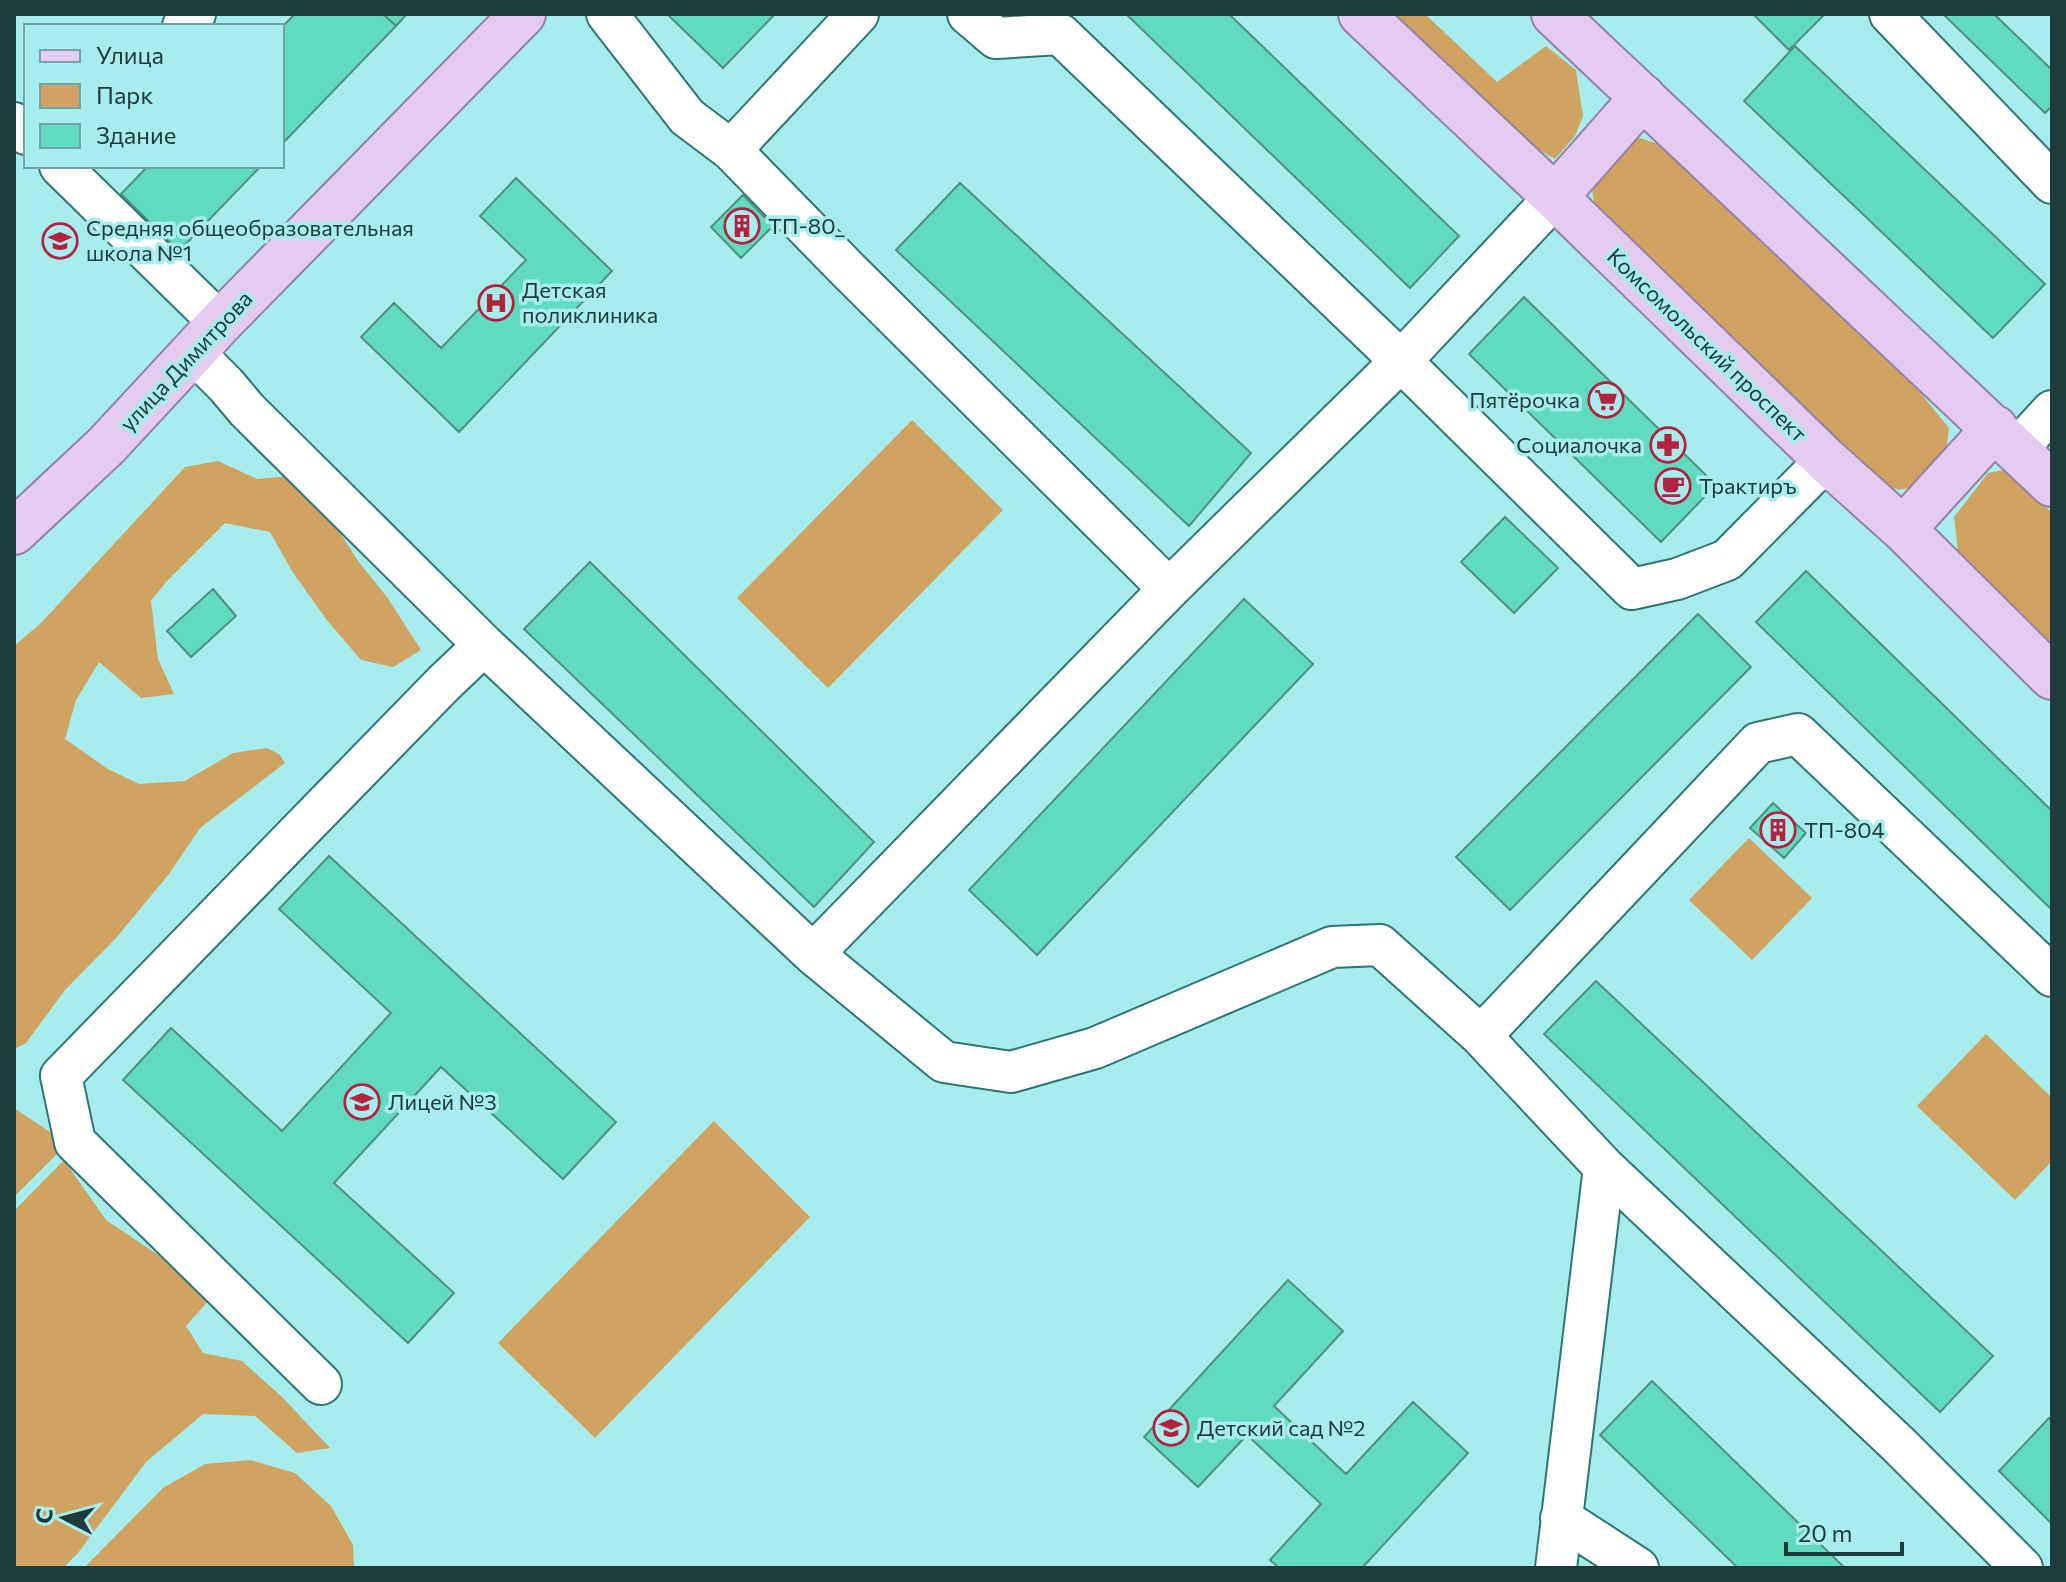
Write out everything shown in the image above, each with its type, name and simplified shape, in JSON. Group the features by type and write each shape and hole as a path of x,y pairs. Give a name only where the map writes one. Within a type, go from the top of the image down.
{"main road":[{"name":"улица Димитрова","path":"14,532 106,446 206,338 523,14"},
{"name":"Комсомольский проспект","path":"1361,14 1826,460 1903,529 2052,677"},
{"path":"1554,14 2052,484"},
{"path":"1555,197 1643,97"},
{"path":"1903,529 2006,439"}],"lane":[{"path":"607,14 687,117 731,150 1169,589"},
{"path":"731,150 858,14"},
{"path":"968,14 996,38 1060,34 1401,361 1632,589 1677,579 1727,560 1826,460"},
{"path":"1890,14 2052,183"},
{"path":"62,168 206,338 226,385 247,410 484,645 813,954 944,1062 1011,1072 1095,1048 1332,947 1380,945 1481,1036 1604,1167 1898,1444 2022,1568"},
{"path":"813,954 1169,589 1401,361 1555,197"},
{"path":"2006,439 2052,411"},
{"path":"321,1384 75,1142 61,1076 484,645"},
{"path":"1481,1036 1758,743 1798,734 2052,976"},
{"path":"1556,1568 1604,1167"},
{"path":"1561,1518 1638,1568"}],"green space":[{"path":"1394,14 1425,14 1497,82 1546,46 1576,70 1583,116 1575,136 1555,159 1531,145"},
{"path":"1640,138 1658,144 1909,379 1949,428 1946,451 1916,486 1899,490 1885,485 1594,204 1591,181 1621,141"},
{"path":"912,420 1003,510 828,688 737,598"},
{"path":"218,461 257,479 289,476 325,509 421,650 393,667 361,660 326,619 292,571 270,532 225,523 151,601 158,659 174,694 141,698 99,662 76,700 65,739 108,769 139,784 185,781 233,753 267,748 279,754 285,763 200,828 169,874 116,938 65,990 26,1043 14,1049 14,646 40,624 185,467"},
{"path":"2008,469 2052,513 2052,651 1959,560 1954,517 1988,473"},
{"path":"1749,838 1812,898 1752,960 1689,900"},
{"path":"1986,1034 2052,1098 2052,1161 2015,1200 1917,1106"},
{"path":"14,1108 50,1132 61,1150 14,1197"},
{"path":"714,1121 810,1217 595,1438 498,1343"},
{"path":"64,1160 106,1220 185,1273 209,1300 186,1326 203,1353 242,1361 283,1398 330,1448 297,1453 255,1416 203,1414 146,1462 78,1553 63,1568 14,1568 14,1211"},
{"path":"251,1460 295,1473 331,1506 353,1545 354,1568 84,1568 163,1488 205,1464"}],"building":[{"path":"295,14 383,14 396,26 284,142 284,25"},
{"path":"383,14 407,14 396,26"},
{"path":"667,14 775,14 723,68"},
{"path":"1126,14 1229,14 1459,236 1410,288"},
{"path":"1753,14 1825,14 1789,50"},
{"path":"1943,14 1994,14 2052,70 2052,106 2045,113"},
{"path":"1795,46 2045,284 1993,338 1744,101"},
{"path":"146,168 259,168 179,251 121,194"},
{"path":"516,178 612,271 459,432 361,337 394,303 441,348 526,260 480,216"},
{"path":"960,183 1251,453 1189,526 896,250"},
{"name":"ТП-80_","path":"743,195 773,226 741,258 711,227"},
{"path":"1524,297 1716,485 1661,542 1469,354"},
{"path":"1505,517 1558,568 1514,613 1461,562"},
{"path":"590,562 874,842 814,907 524,629"},
{"path":"1806,571 2052,811 2052,910 1756,622"},
{"path":"213,589 236,616 191,657 167,631"},
{"path":"1244,599 1313,664 1037,955 969,890"},
{"path":"1698,614 1751,667 1510,910 1456,857"},
{"name":"ТП-804","path":"1773,803 1806,833 1784,858 1750,828"},
{"path":"329,856 616,1122 563,1179 441,1067 334,1183 454,1293 408,1343 123,1080 171,1028 282,1131 391,1013 279,909"},
{"path":"1596,981 1993,1356 1940,1412 1544,1034"},
{"path":"1288,1280 1343,1331 1274,1406 1346,1474 1413,1402 1468,1453 1362,1568 1279,1568 1270,1560 1321,1504 1247,1435 1198,1487 1144,1437"},
{"path":"1652,1381 1845,1568 1738,1568 1600,1435"},
{"path":"2049,1418 2052,1421 2052,1524 1999,1471"}],"place":[{"name":"ТП-80_","path":"742,226"},
{"name":"Средняя общеобразовательная школа №1","path":"60,241"},
{"name":"Детская поликлиника","path":"496,303"},
{"name":"Пятёрочка","path":"1606,400"},
{"name":"Социалочка","path":"1668,445"},
{"name":"Трактиръ","path":"1673,486"},
{"name":"ТП-804","path":"1778,830"},
{"name":"Лицей №3","path":"362,1102"},
{"name":"Детский сад №2","path":"1171,1428"}]}
